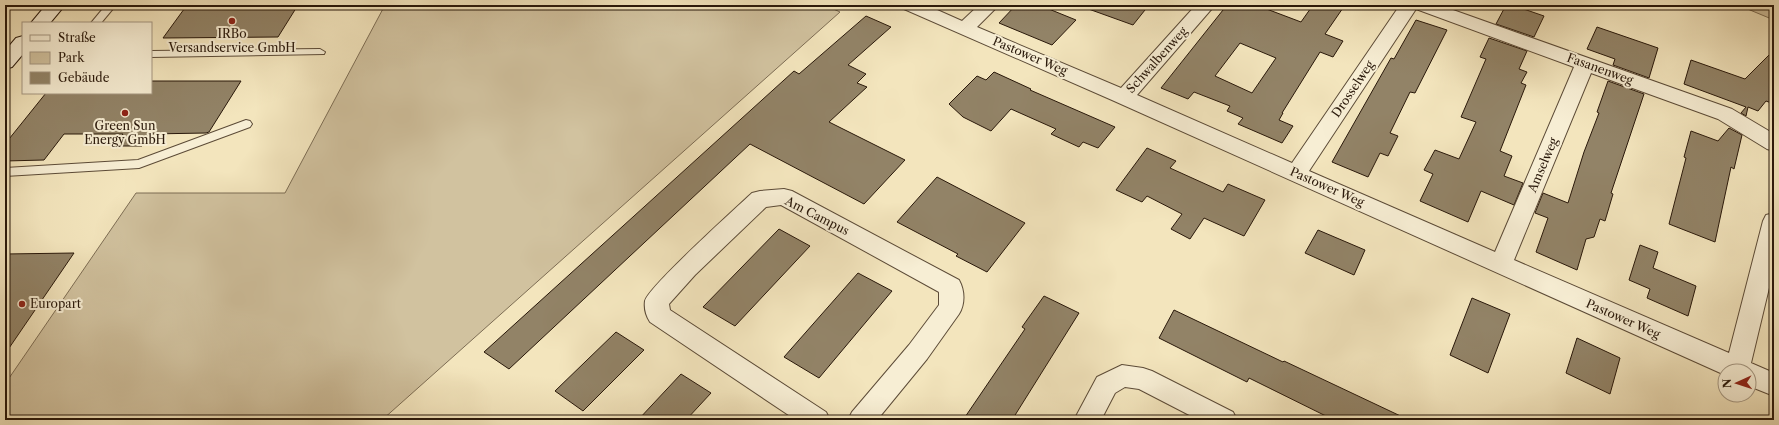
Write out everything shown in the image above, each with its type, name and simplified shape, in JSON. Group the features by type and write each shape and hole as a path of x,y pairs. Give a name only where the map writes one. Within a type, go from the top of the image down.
{"street":[{"path":"41,22 56,5"},
{"name":"Pastower Weg","path":"910,5 1124,97 1725,363"},
{"path":"965,28 990,5"},
{"name":"Schwalbenweg","path":"1124,97 1206,5"},
{"name":"Drosselweg","path":"1296,174 1410,5"},
{"name":"Fasanenweg","path":"1422,5 1725,114 1774,144"},
{"path":"13,58 22,44"},
{"name":"Amselweg","path":"1501,265 1585,64"},
{"name":"Am Campus","path":"818,420 658,315 657,301 687,269 760,199 784,197 951,287 951,307 918,352 860,420"},
{"path":"1745,363 1774,221"},
{"path":"1087,420 1106,386 1122,376 1143,379 1224,420"},
{"name":"Pastower Weg","path":"1757,377 1774,385"}],"lane":[{"path":"97,22 111,5"},
{"path":"152,54 320,52"},
{"path":"5,172 139,164 246,124"}],"green space":[{"path":"385,5 825,5 840,12 382,420 5,420 5,384 136,193 285,193"},
{"path":"1738,5 1774,5 1774,20"}],"building":[{"name":"IRBo Versandservice GmbH","path":"187,5 298,5 278,37 163,38"},
{"path":"1016,5 1039,5 1076,20 1052,45 999,23"},
{"path":"1084,5 1149,5 1133,25 1083,7"},
{"path":"1227,5 1256,5 1301,22 1313,5 1345,5 1325,34 1343,41 1333,57 1320,52 1282,113 1279,120 1293,126 1282,143 1238,124 1243,118 1227,111 1230,106 1194,92 1188,99 1161,88","holes":["1240,43 1276,58 1252,93 1215,76"]},
{"path":"1506,5 1512,5 1544,16 1534,37 1496,24"},
{"path":"866,16 891,27 848,65 866,74 857,83 867,87 829,122 905,160 864,204 750,144 509,369 484,352 794,71 799,74"},
{"path":"1416,20 1447,30 1415,93 1410,92 1390,133 1398,136 1388,156 1380,153 1368,177 1332,162 1391,58 1394,59"},
{"path":"1597,27 1658,48 1649,78 1613,65 1615,59 1587,49"},
{"path":"1489,38 1527,51 1519,69 1527,72 1521,83 1526,85 1500,151 1512,156 1504,176 1523,183 1514,205 1481,191 1468,222 1420,201 1433,174 1424,170 1435,150 1459,159 1476,122 1461,117 1486,59 1480,57"},
{"path":"1774,50 1774,104 1766,101 1758,111 1748,107 1746,116 1741,113 1746,107 1684,84 1691,60 1745,79"},
{"path":"994,72 1031,89 1030,90 1115,127 1098,148 1083,142 1079,147 1051,134 1056,129 1011,109 991,131 963,117 949,104 977,76 986,80"},
{"name":"Green Sun Energy GmbH","path":"152,81 241,81 209,132 206,133 150,134 142,146 114,146 123,134 64,134 44,160 5,161 5,144 45,94 152,94"},
{"path":"1608,81 1644,94 1611,193 1613,194 1605,221 1600,219 1594,237 1586,239 1577,270 1536,252 1548,218 1535,213 1543,193 1568,203 1584,152 1599,113 1597,112"},
{"path":"1729,128 1742,135 1734,169 1731,167 1715,242 1669,224 1686,158 1684,157 1691,131 1718,141"},
{"path":"1147,148 1176,161 1170,168 1223,192 1228,184 1265,200 1244,236 1204,218 1190,239 1171,229 1182,214 1147,196 1142,202 1116,190"},
{"path":"937,177 1025,223 987,272 956,256 958,254 897,222"},
{"path":"779,229 810,246 735,326 703,307"},
{"path":"1318,230 1365,250 1354,275 1305,253"},
{"path":"1640,245 1658,252 1653,268 1696,286 1688,316 1647,298 1650,289 1629,280"},
{"name":"Europart","path":"74,253 5,354 5,254"},
{"path":"858,273 892,291 819,378 784,357"},
{"path":"1044,296 1079,313 1012,420 963,420 1025,329 1022,327"},
{"path":"1472,298 1510,314 1488,373 1450,355"},
{"path":"1174,310 1409,420 1334,420 1249,378 1247,382 1159,338"},
{"path":"616,332 644,350 583,411 555,391"},
{"path":"1577,338 1620,358 1610,394 1566,373"},
{"path":"681,374 711,393 686,420 638,420"}],"place":[{"name":"IRBo Versandservice GmbH","path":"232,21"},
{"name":"Green Sun Energy GmbH","path":"125,113"},
{"name":"Europart","path":"22,304"}]}
